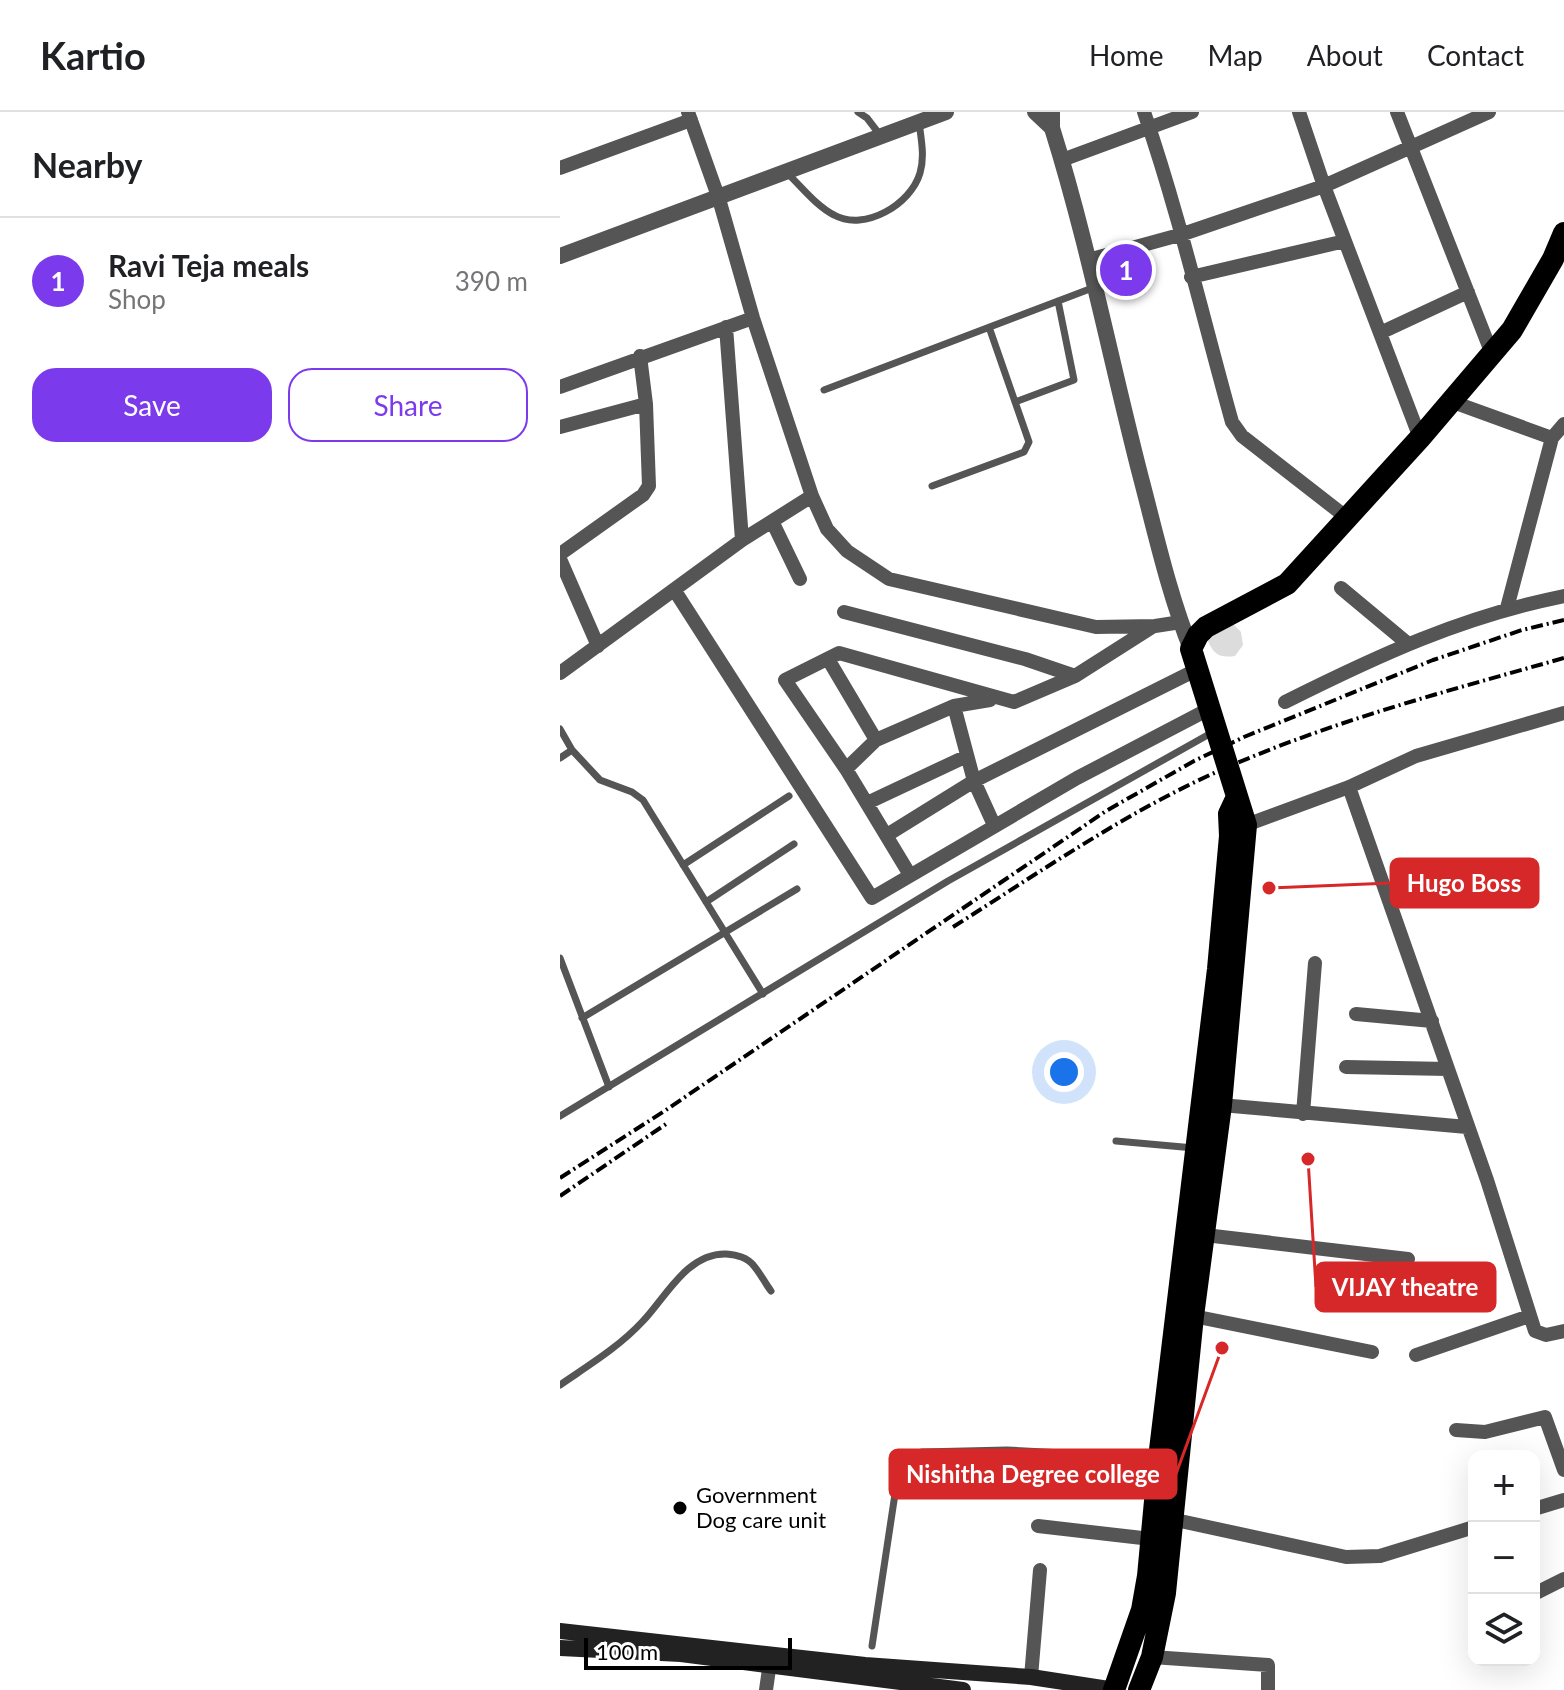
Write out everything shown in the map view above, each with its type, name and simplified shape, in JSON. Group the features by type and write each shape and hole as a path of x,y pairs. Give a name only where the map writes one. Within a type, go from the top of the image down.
{"highway":[{"path":"1139,1690 1152,1657 1165,1593 1193,1316 1221,1105 1246,825 1194,659 1198,635 1206,627 1287,584 1420,438 1512,330 1553,259 1564,233"},
{"path":"1114,1690 1142,1610 1218,969 1230,836 1229,814 1237,797"}],"main road":[{"path":"560,1631 963,1690"},
{"path":"560,1648 1031,1677 1114,1690"}],"street":[{"path":"560,256 946,112"},
{"path":"887,835 974,781 1194,659 1152,522 1052,120 1035,112"},
{"path":"1144,112 1183,234 1191,277 1232,422 1242,436 1346,517"},
{"path":"1062,160 1192,112"},
{"path":"1299,112 1420,438"},
{"path":"1397,112 1492,354"},
{"path":"1088,260 1183,234 1324,186 1489,112"},
{"path":"560,168 689,116 719,199 753,318 812,496 827,529 847,551 889,579 1096,627 1155,626 1181,622"},
{"path":"1191,277 1345,241"},
{"path":"1380,333 1468,292"},
{"path":"560,387 753,318"},
{"path":"726,327 742,540"},
{"path":"598,646 560,557 647,491 649,486 646,404 640,356"},
{"path":"1450,401 1552,438"},
{"path":"560,427 646,404"},
{"path":"1507,608 1552,438 1564,424"},
{"path":"560,673 742,540 812,496"},
{"path":"772,521 800,579"},
{"path":"1341,588 1407,643"},
{"path":"675,591 872,898 994,825 1209,709"},
{"path":"1285,702 1407,643 1507,608 1564,596"},
{"path":"844,612 1025,659 1075,676"},
{"path":"910,875 846,769 785,680 839,653 1014,702 1075,676 1155,626"},
{"path":"828,659 876,740"},
{"path":"846,769 876,740 954,706 996,699"},
{"path":"954,706 974,781 994,825"},
{"path":"1246,825 1349,787 1416,756 1564,713"},
{"path":"867,803 967,756"},
{"path":"1349,787 1487,1180 1529,1316 1539,1335 1564,1331"},
{"path":"1303,1114 1315,963"},
{"path":"1356,1014 1432,1021"},
{"path":"1346,1067 1448,1069"},
{"path":"1221,1105 1467,1127"},
{"path":"1205,1235 1408,1259"},
{"path":"1193,1316 1372,1352"},
{"path":"1416,1355 1529,1316"},
{"path":"1456,1430 1485,1432 1545,1417 1564,1470"},
{"path":"1540,1507 1564,1500"},
{"path":"1171,1519 1346,1557 1380,1556 1468,1529"},
{"path":"1038,1526 1151,1539"},
{"path":"1031,1677 1040,1570"},
{"path":"1540,1591 1564,1579"},
{"path":"1152,1657 1268,1665 1268,1690"},
{"path":"766,1690 770,1660"}],"lane":[{"path":"858,112 881,136"},
{"path":"787,173 831,214 844,219 876,215 894,207 909,194 920,175 926,117"},
{"path":"824,390 1095,287"},
{"path":"1015,402 1074,380 1058,301"},
{"path":"932,486 1024,452 1029,442 989,327"},
{"path":"560,729 572,750 600,780 632,792 643,800 763,994"},
{"path":"560,1116 948,881 1215,731"},
{"path":"560,758 572,750"},
{"path":"683,865 789,796"},
{"path":"706,902 794,844"},
{"path":"582,1018 797,889"},
{"path":"560,958 609,1087"},
{"path":"1116,1141 1196,1148"},
{"path":"560,1385 618,1345 644,1320 676,1281 696,1264 718,1254 738,1255 753,1264 771,1291"},
{"path":"872,1646 895,1494 902,1471 912,1457 922,1452 1007,1450 1159,1458"}],"shaded area":[{"path":"1233,624 1241,632 1243,645 1235,656 1218,654 1208,641 1212,630"}],"railway":[{"path":"560,1178 663,1112 1106,811 1194,761 1244,737 1433,660 1522,630 1564,620"},
{"path":"953,927 1134,814 1241,761 1378,712 1564,658"},
{"path":"560,1196 669,1122"}],"place":[{"name":"Ravi Teja meals","path":"1126,270"},
{"name":"Hugo Boss","path":"1269,888"},
{"name":"VIJAY theatre","path":"1308,1159"},
{"name":"Nishitha Degree college","path":"1222,1348"},
{"name":"Government Dog care unit","path":"680,1508"}]}
